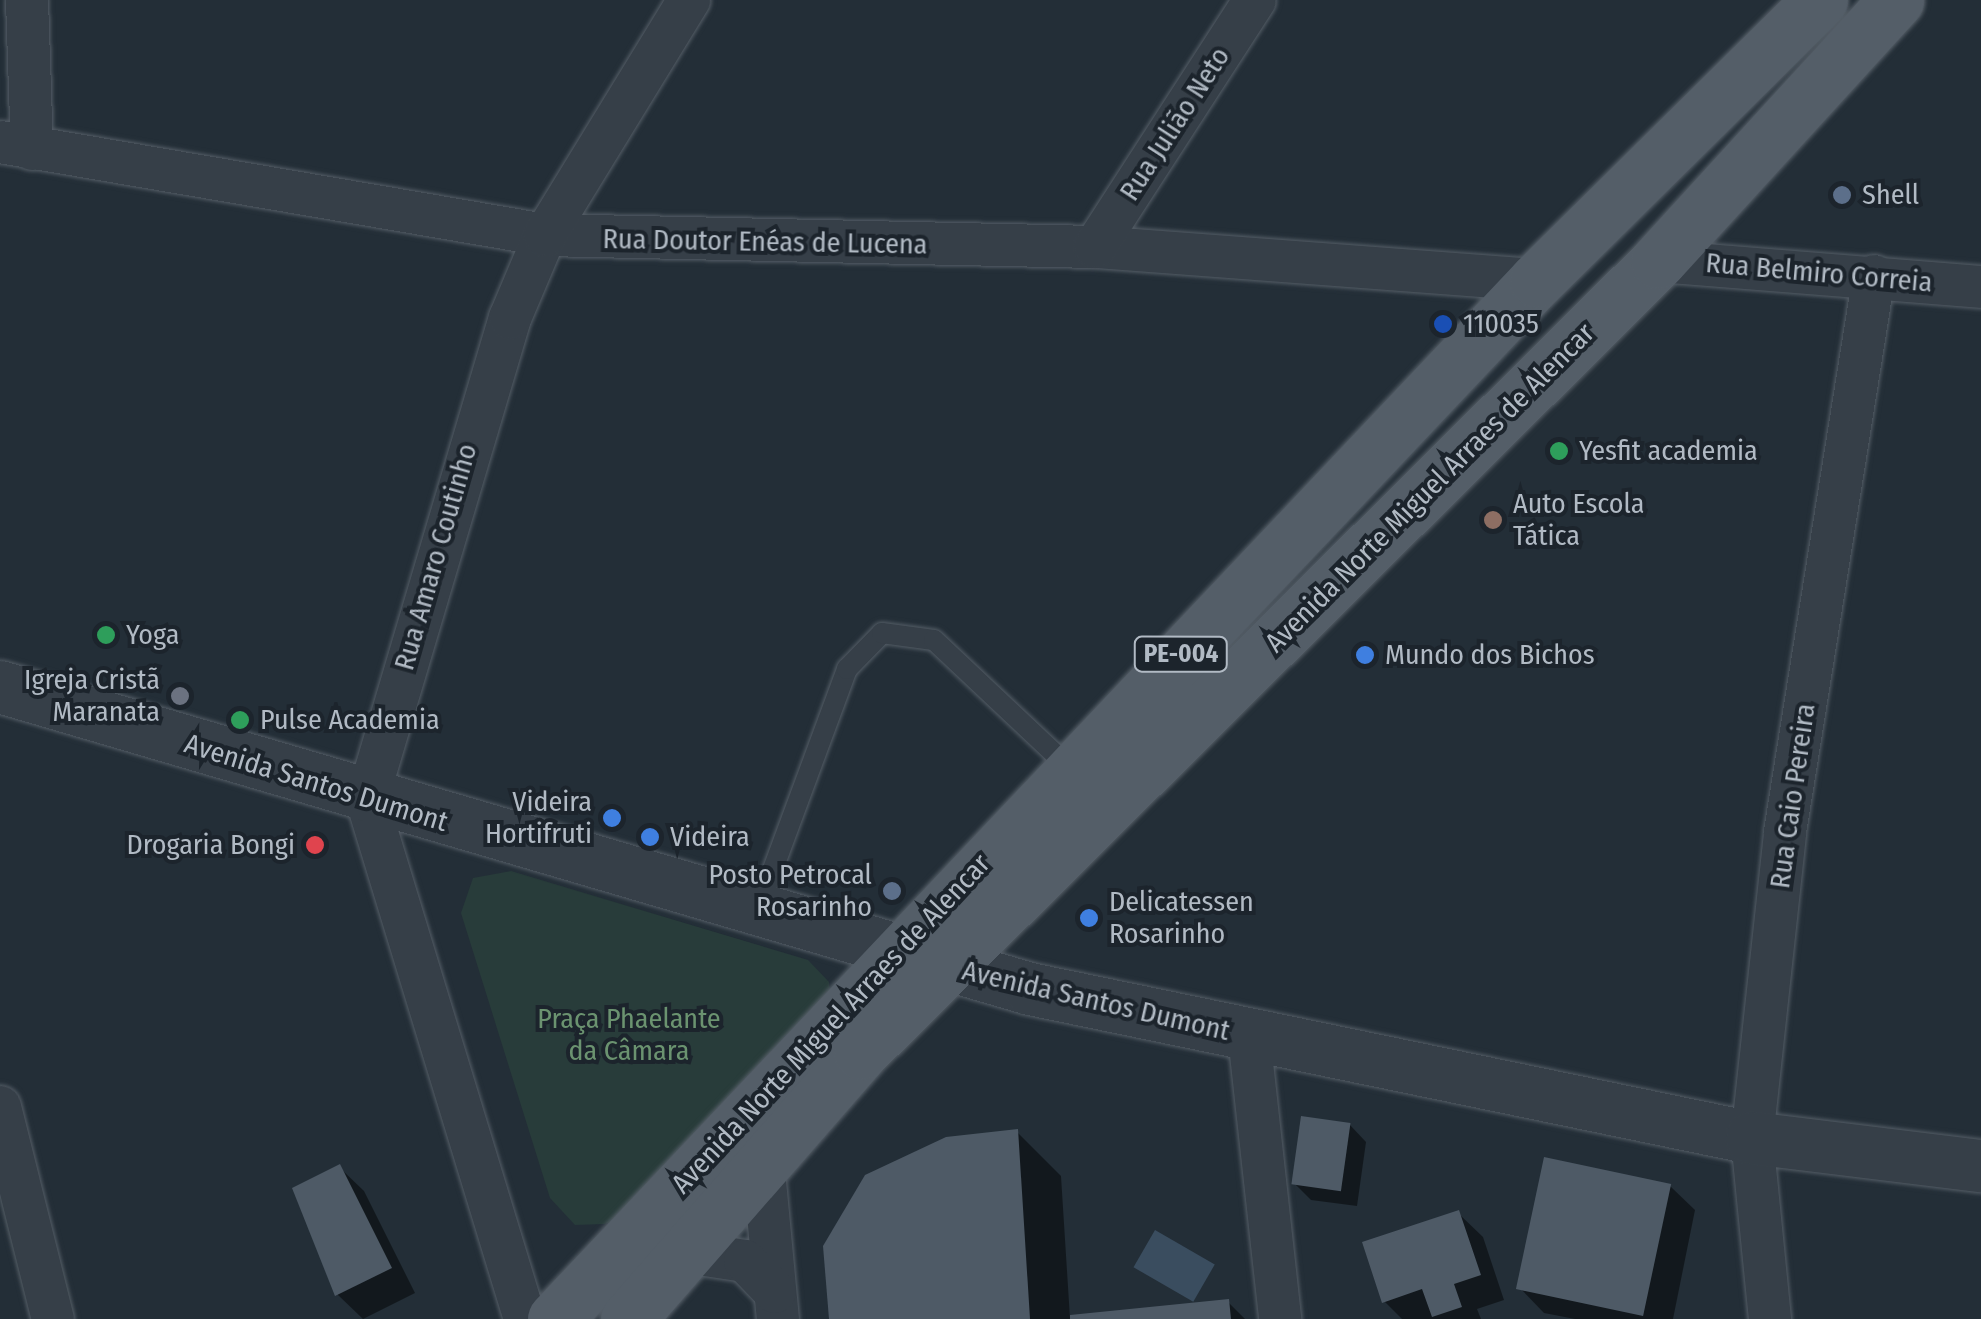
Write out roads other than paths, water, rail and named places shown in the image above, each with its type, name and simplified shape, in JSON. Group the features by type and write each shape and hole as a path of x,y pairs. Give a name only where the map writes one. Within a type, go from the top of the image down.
{"main road":[{"name":"Avenida Norte Miguel Arraes de Alencar","path":"628,1319 763,1160 1072,769 1538,280 1820,0"},
{"name":"Avenida Norte Miguel Arraes de Alencar","path":"555,1319 921,959 1658,261 1896,0"}],"street":[{"path":"16,146 26,0"},
{"name":"Rua Amaro Coutinho","path":"367,800 457,478 545,235 689,0"},
{"name":"Rua Julião Neto","path":"1095,247 1255,0"},
{"name":"Rua Doutor Enéas de Lucena","path":"16,146 545,235 1095,247 1538,280"},
{"name":"Rua Belmiro Correia","path":"1658,261 1981,287"},
{"name":"Rua Caio Pereira","path":"1770,1319 1752,1138 1786,832 1874,276"},
{"name":"Avenida Santos Dumont","path":"0,686 367,800 921,959 1249,1036 1752,1138 1981,1166"},
{"path":"367,800 525,1319"},
{"path":"1249,1036 1280,1319"},
{"path":"0,1106 54,1319"},
{"path":"763,1160 777,1306"},
{"path":"686,1252 746,1261 777,1306"}],"lane":[{"path":"757,912 847,669 860,645 882,632 934,640 1072,769"}],"water":[{"path":"1155,1230 1215,1264 1193,1302 1134,1267"}],"place":[{"name":"Shell","path":"1842,195"},
{"name":"110035","path":"1443,324"},
{"name":"Yesfit academia","path":"1559,451"},
{"name":"Auto Escola Tática","path":"1493,520"},
{"name":"Yoga","path":"106,635"},
{"name":"Mundo dos Bichos","path":"1365,655"},
{"name":"Igreja Cristã Maranata","path":"180,696"},
{"name":"Pulse Academia","path":"240,720"},
{"name":"Videira Hortifruti","path":"612,818"},
{"name":"Videira","path":"650,837"},
{"name":"Drogaria Bongi","path":"315,845"},
{"name":"Posto Petrocal Rosarinho","path":"892,891"},
{"name":"Delicatessen Rosarinho","path":"1089,918"}],"park label":[{"name":"Praça Phaelante da Câmara","path":"629,1035"}]}
